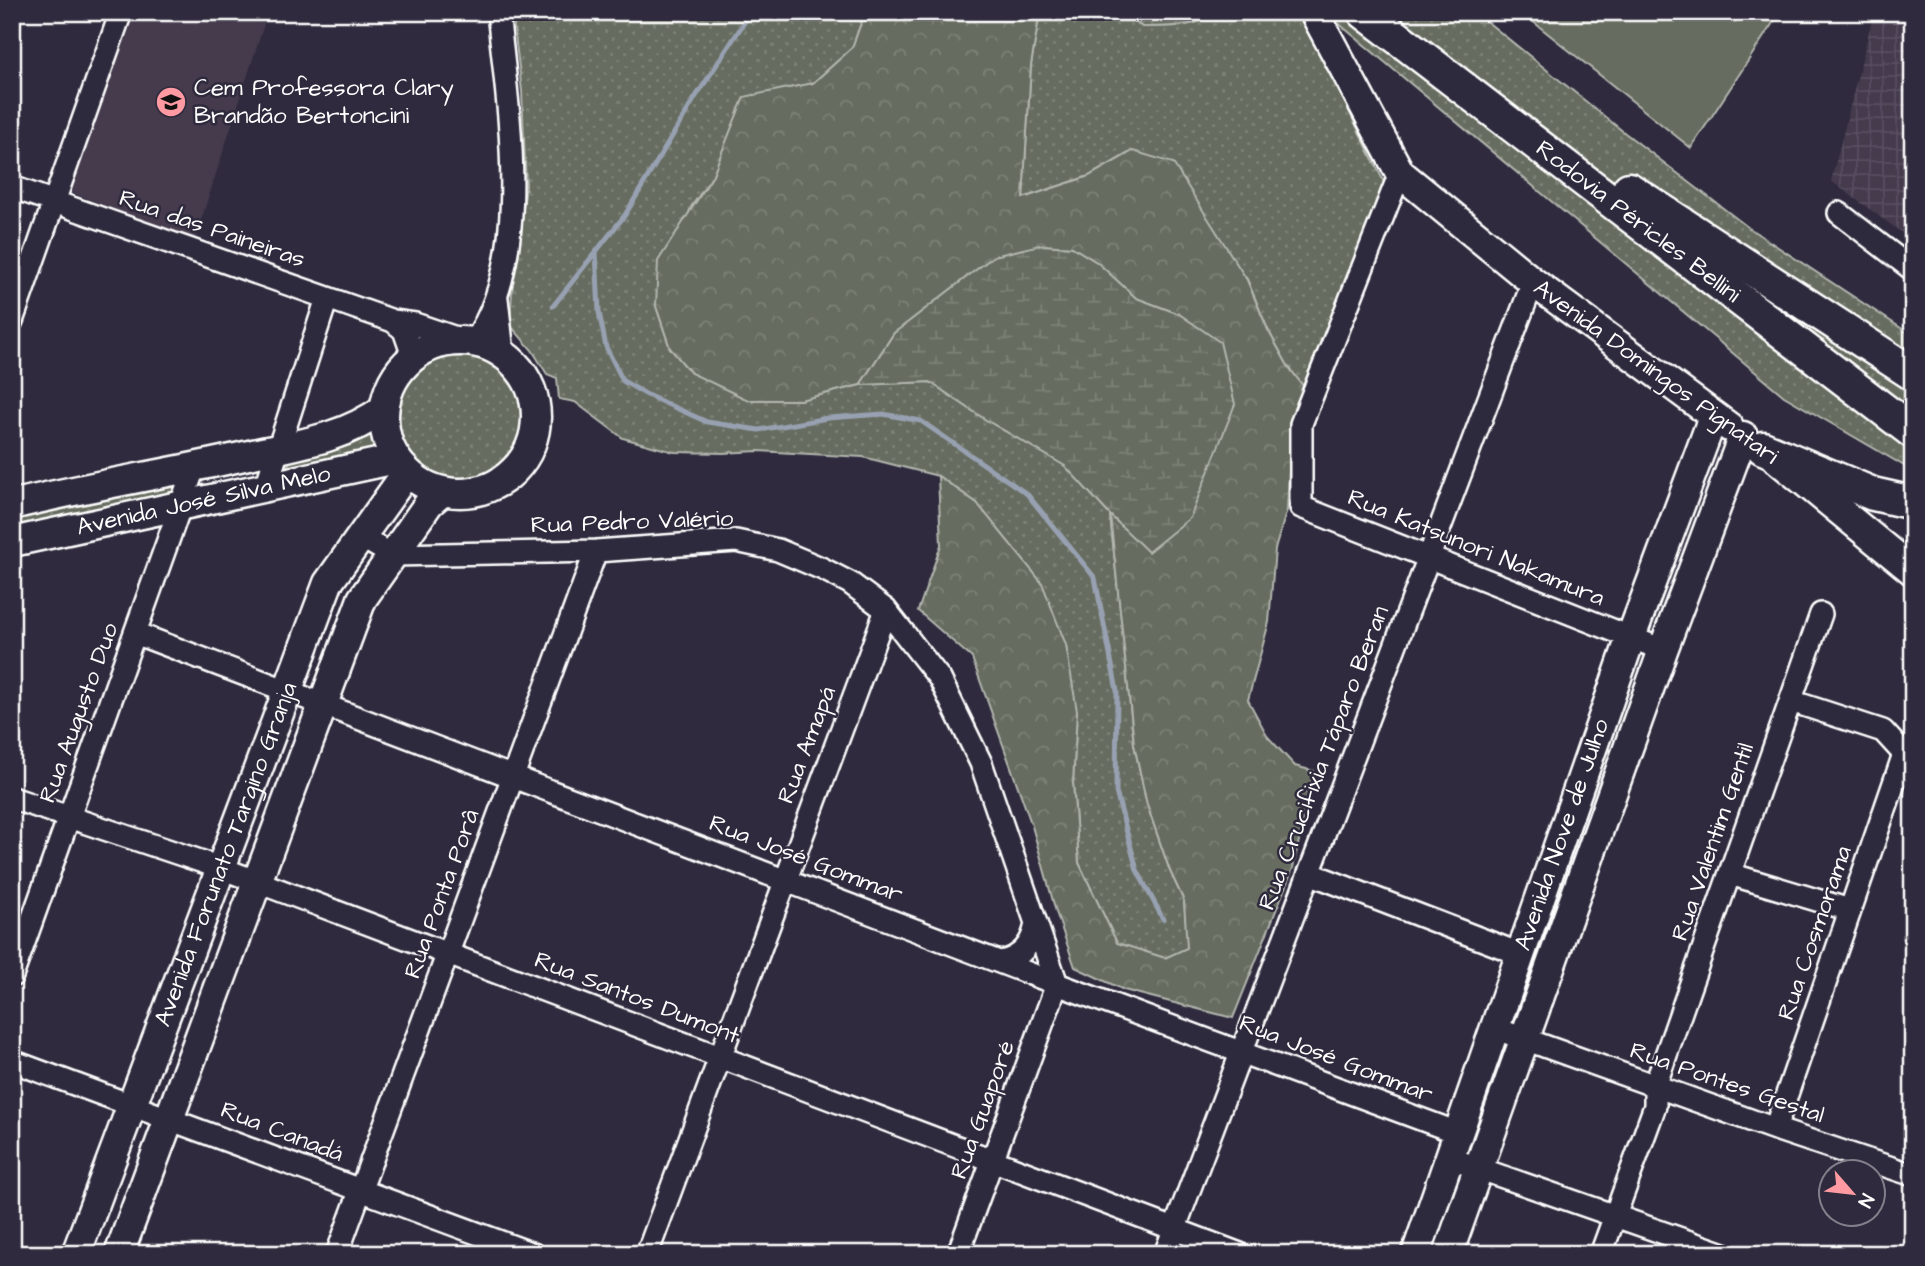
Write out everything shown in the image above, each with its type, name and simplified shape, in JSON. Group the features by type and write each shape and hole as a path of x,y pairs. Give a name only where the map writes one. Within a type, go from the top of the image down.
{"main road":[{"name":"Rodovia Péricles Bellini","path":"1364,12 1913,432"},
{"name":"Rodovia Péricles Bellini","path":"1400,12 1913,405"},
{"path":"1629,189 1913,374"},
{"path":"1753,442 1873,494 1913,503"}],"street":[{"path":"12,321 121,12"},
{"path":"468,340 484,327 497,297 511,225 513,171 498,12"},
{"path":"1314,12 1400,173"},
{"name":"Avenida Domingos Pignatari","path":"1400,173 1533,282 1713,417 1753,442 1913,571"},
{"name":"Rua Katsunori Nakamura","path":"1400,173 1301,424 1301,507 1663,650"},
{"name":"Rua das Paineiras","path":"12,187 393,321 415,324 468,340"},
{"path":"1839,213 1913,270"},
{"name":"Rua Crucifixia Táparo Beran","path":"1165,1254 1533,282"},
{"path":"497,297 503,354"},
{"path":"265,486 327,298"},
{"path":"393,321 404,330 413,356"},
{"path":"468,340 489,346 503,354 520,369 532,390 536,413 534,436 524,458 509,475 488,488 466,493 442,492 423,484 401,466 386,435 383,409 398,371 413,356 444,341 468,340"},
{"name":"Avenida José Silva Melo","path":"18,500 194,468 343,433 366,422 383,409"},
{"name":"Avenida Nove de Julho","path":"1416,1254 1631,637 1713,417"},
{"name":"Avenida Nove de Julho","path":"1448,1254 1663,650 1753,442"},
{"name":"Avenida José Silva Melo","path":"12,542 265,486 401,466"},
{"name":"Avenida Forunato Targino Granja","path":"76,1254 328,583 361,537 401,466"},
{"name":"Rua Augusto Duo","path":"12,976 194,468"},
{"name":"Avenida Forunato Targino Granja","path":"119,1254 362,599 429,503 442,492"},
{"path":"361,537 392,555"},
{"name":"Rua Pedro Valério","path":"392,555 596,551 736,541 778,550 850,583 886,610 940,679 981,763 1057,984"},
{"name":"Rua Ponta Porâ","path":"337,1254 596,551"},
{"name":"Rua Amapá","path":"647,1254 886,610"},
{"name":"Rua Valentim Gentil","path":"1601,1254 1655,1106 1655,1086 1821,614"},
{"name":"Rua José Gommar","path":"135,633 1057,984 1242,1051 1453,1145 1478,1168 1724,1254"},
{"name":"Rua Cosmorama","path":"1775,1129 1904,754 1883,731 1791,701"},
{"name":"Rua Santos Dumont","path":"12,798 220,868 1240,1254"},
{"path":"1309,873 1520,954"},
{"path":"1730,874 1850,910"},
{"path":"1001,962 1015,957 1026,948 1036,923"},
{"name":"Rua Guaporé","path":"958,1254 1057,984"},
{"name":"Rua Pontes Gestal","path":"1494,1028 1775,1129 1913,1175"},
{"name":"Rua Canadá","path":"12,1061 170,1117 533,1254"}],"shaded area":[{"name":"Cem Professora Clary Brandão Bertoncini","path":"134,12 268,12 195,239 70,192"},
{"path":"1874,12 1913,12 1913,241 1831,181"}],"green space":[{"path":"512,12 865,12 852,48 813,83 744,98 712,177 691,207 656,306 670,348 691,373 800,400 860,385 930,382 986,420 1066,466 1110,515 1134,744 1147,805 1170,871 1184,901 1188,948 1165,958 1117,943 1079,863 1073,783 1077,711 977,503 938,476 863,457 758,451 674,452 623,438 575,402 559,399 557,378 547,374 532,350 510,325 526,186 522,91"},
{"path":"865,12 1040,12 1031,65 1023,198 1089,176 1133,151 1173,163 1247,280 1268,330 1288,366 1303,386 1291,431 1287,510 1275,549 1269,622 1248,700 1268,737 1295,766 1314,771 1293,868 1233,1018 1124,990 1075,967 1056,912 1032,826 972,658 918,611 941,545 938,476 977,503 1042,583 1066,645 1077,711 1073,783 1079,863 1117,943 1165,958 1187,948 1184,901 1170,871 1147,805 1134,744 1110,515 1148,551 1179,314 1136,298 1098,263 1072,247 1040,245 894,333 860,385 800,400 748,400 691,373 670,348 656,306 658,261 712,177 744,97 813,83 852,48"},
{"path":"1040,12 1123,12 1142,27 1170,27 1198,22 1212,12 1300,12 1385,184 1303,386 1288,366 1268,330 1247,279 1132,151 1089,176 1023,198 1031,65"},
{"path":"1123,12 1212,12 1190,24 1142,27"},
{"path":"1325,12 1475,12 1625,133 1749,228 1913,336 1913,471 1784,396"},
{"path":"1521,12 1780,12 1691,148"},
{"path":"1040,245 1072,247 1098,263 1136,298 1179,314 1220,342 1235,404 1190,518 1148,552 1065,466 986,420 930,382 860,385 894,333 994,256"},
{"path":"461,350 486,356 508,370 522,392 528,417 522,442 508,464 486,478 461,484 436,478 414,464 400,442 394,417 400,392 414,370 436,356"},
{"path":"369,432 374,432 380,454 292,472 287,467 290,461 354,443"},
{"path":"169,483 175,487 172,496 12,532 12,517"}],"waterway":[{"path":"553,306 625,215 695,98 751,12"},
{"path":"596,253 599,312 606,347 623,381 647,395 707,422 759,430 828,418 883,414 921,421 1027,494 1095,578 1117,691 1116,792 1137,870 1163,919"}],"place":[{"name":"Cem Professora Clary Brandão Bertoncini","path":"171,102"}]}
